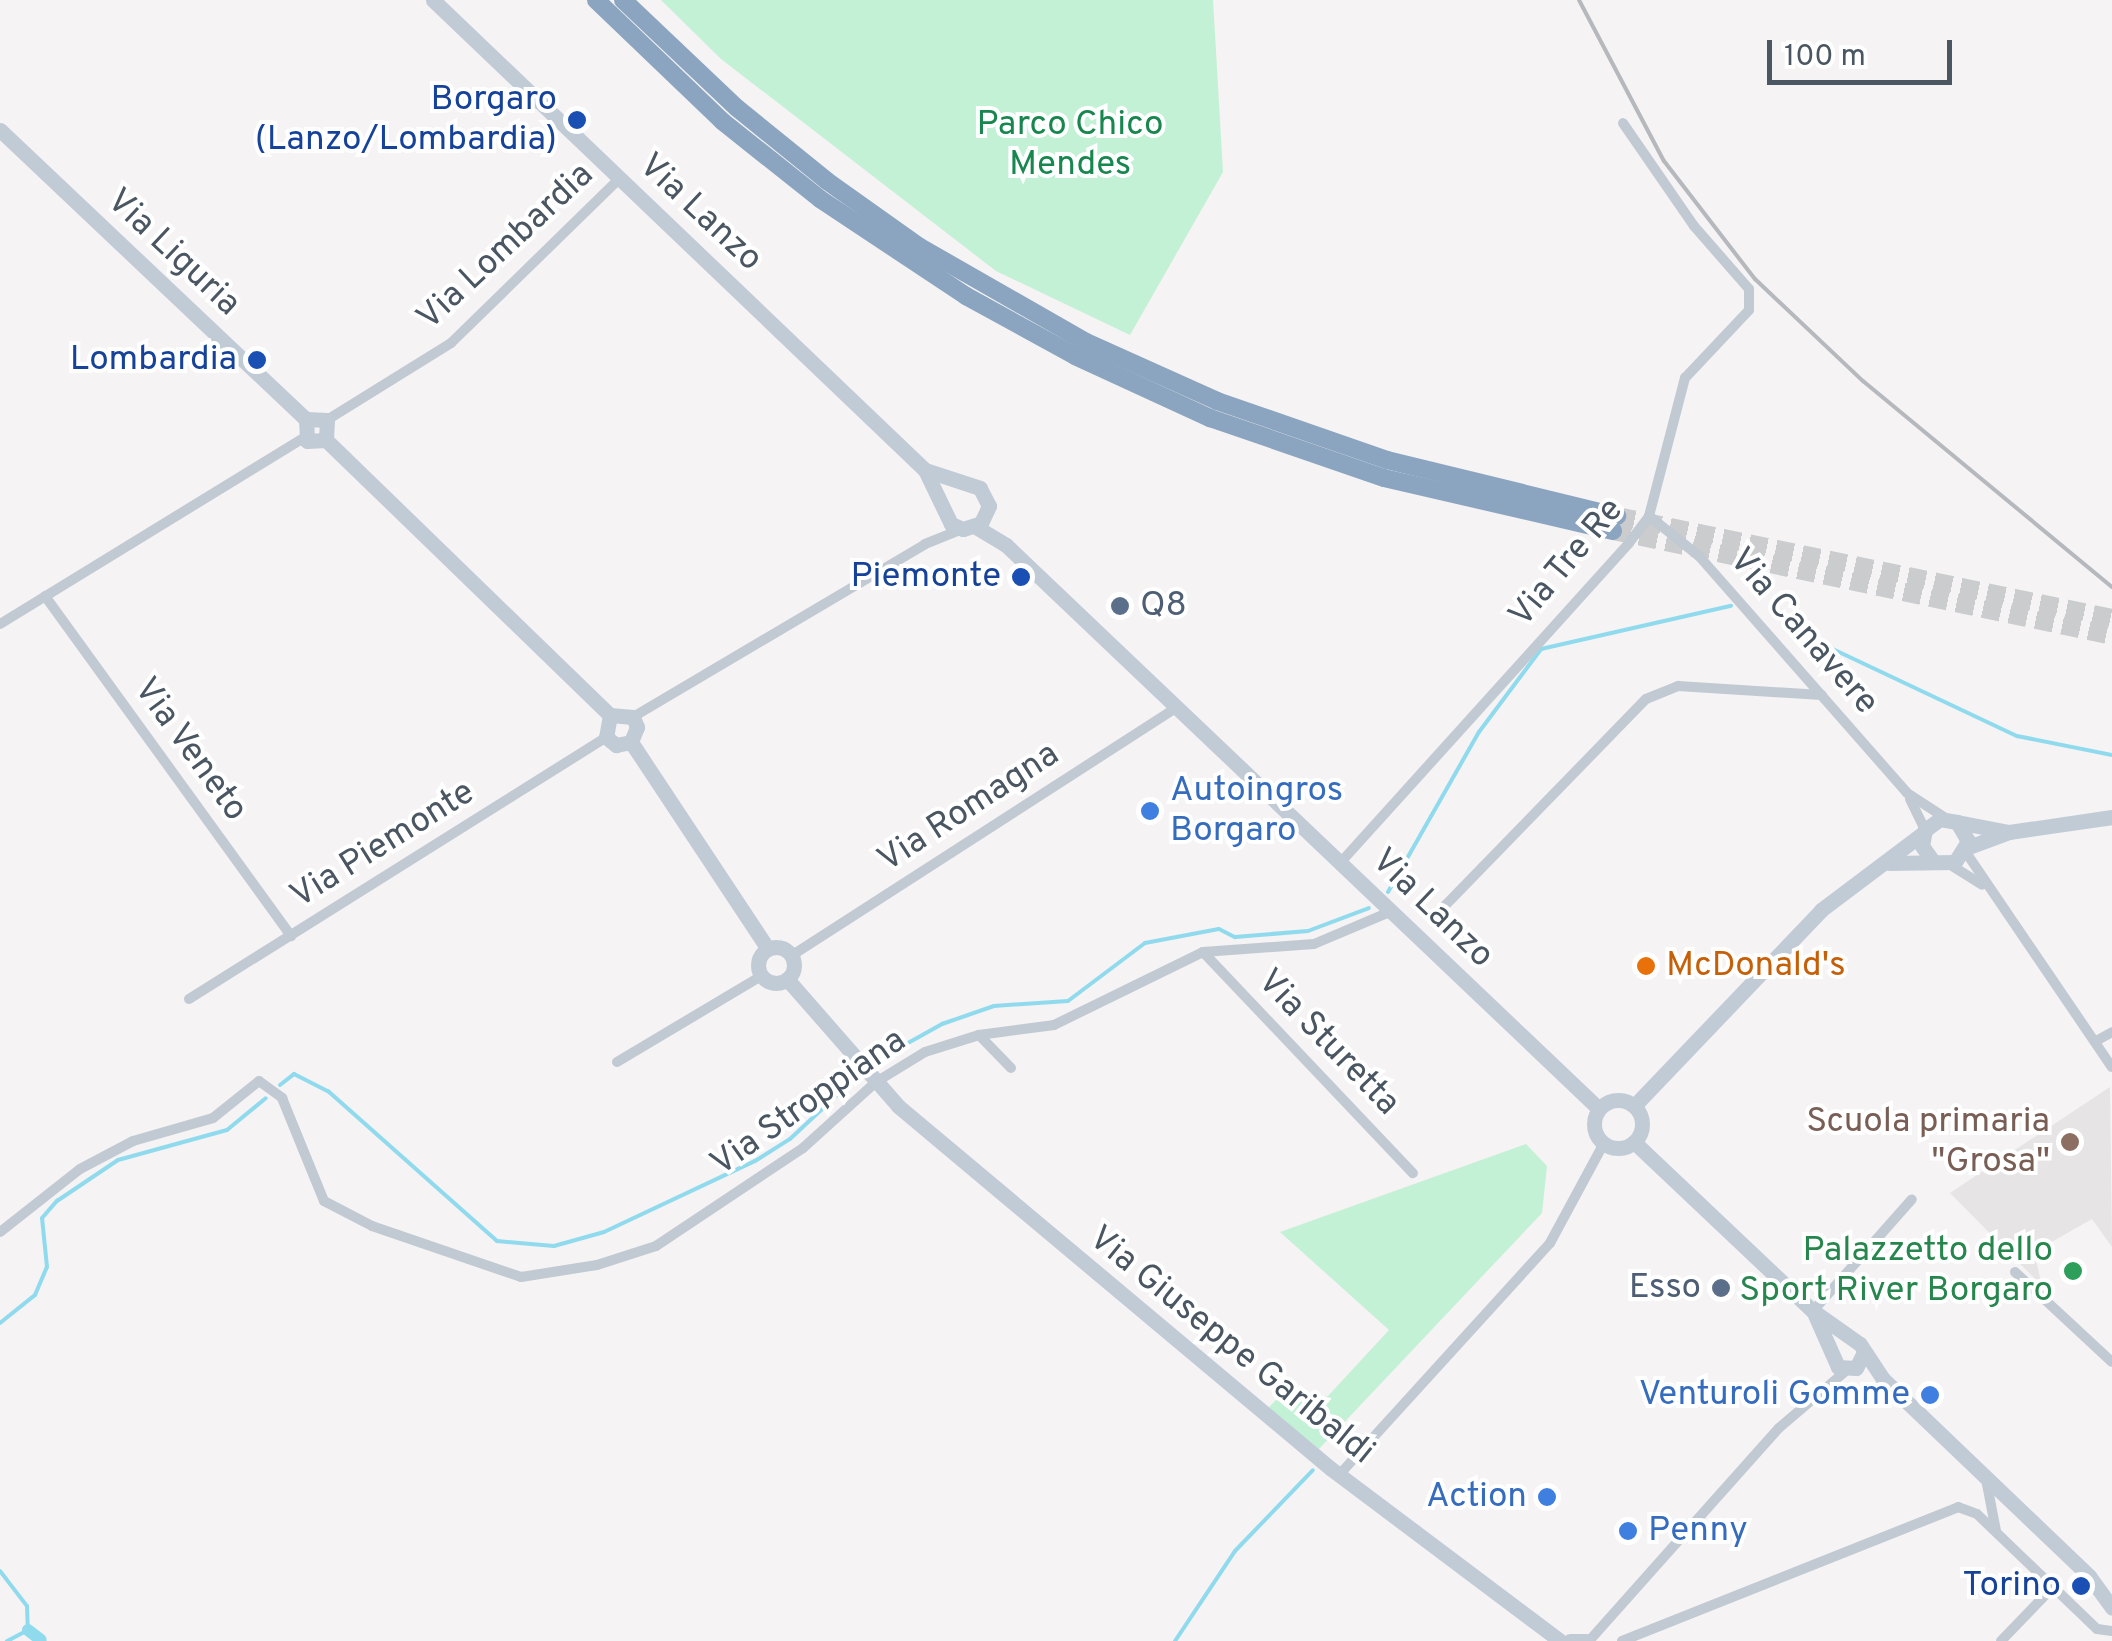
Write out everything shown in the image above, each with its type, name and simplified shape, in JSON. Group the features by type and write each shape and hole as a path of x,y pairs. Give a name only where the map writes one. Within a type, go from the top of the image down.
{"highway":[{"path":"596,0 722,121 820,199 966,296 1074,356 1210,418 1384,478 1615,524 1387,460 1218,401 1086,342 920,247 827,181 737,108 623,0"}],"street":[{"name":"Via Lanzo","path":"432,0 925,470 943,508 969,528 1006,545"},
{"name":"Via Tre Re","path":"1341,862 1649,516 1686,378 1753,299 1622,124"},
{"name":"Via Liguria","path":"0,130 306,419"},
{"name":"Via Lombardia","path":"327,420 451,344 620,178"},
{"path":"304,438 306,419 327,420 326,440"},
{"path":"0,624 304,438 326,440 610,715 633,717 925,544 969,528 988,513"},
{"name":"Via Lanzo","path":"925,470 984,493 988,513 1006,545 1600,1108"},
{"path":"925,544 960,484"},
{"name":"Via Canavere","path":"1649,516 1699,556 1822,695 1907,793 1924,831"},
{"name":"Via Veneto","path":"46,596 291,936"},
{"path":"1432,918 1646,699 1678,686 1822,695"},
{"name":"Via Romagna","path":"792,956 1177,707"},
{"path":"610,715 606,737 616,745 631,742"},
{"path":"631,742 637,727 633,717"},
{"name":"Via Piemonte","path":"189,999 606,737"},
{"path":"631,742 768,949 792,956 787,980"},
{"name":"Via Canavere","path":"1907,793 1952,820"},
{"path":"1876,867 1904,859 1941,863 2008,832 2112,817"},
{"path":"1952,820 1985,888 2059,980 2112,1067"},
{"path":"1634,1106 1821,910 1924,831 1952,820 2008,832"},
{"path":"1924,831 1922,846 1941,863 1985,888"},
{"name":"Via Stroppiana","path":"0,1232 90,1164 133,1141 213,1118 260,1081 282,1098 324,1200 372,1226 521,1276 597,1265 656,1246 803,1148 876,1082 925,1052 980,1035 1054,1025 1203,952 1314,944 1392,911"},
{"path":"768,949 759,958 762,976 772,983 787,980"},
{"name":"Via Sturetta","path":"1203,952 1413,1173"},
{"path":"617,1062 762,976"},
{"path":"787,980 876,1082"},
{"path":"2096,1040 2112,1032"},
{"path":"980,1035 1011,1068"},
{"name":"Via Giuseppe Garibaldi","path":"876,1082 1334,1471 1560,1641"},
{"path":"1604,1143 1594,1127 1600,1108 1616,1100 1634,1106 1642,1124 1634,1142"},
{"path":"1604,1143 1634,1142 1813,1311 1860,1347 1883,1379 2089,1576 2112,1593"},
{"path":"1334,1471 1550,1243 1604,1143"},
{"path":"1813,1311 1912,1199"},
{"path":"2015,1272 2112,1362"},
{"path":"1813,1311 1832,1354 1850,1369 1883,1379"},
{"path":"1819,1389 1842,1339 1860,1347"},
{"path":"1570,1641 1588,1641 1819,1389 1850,1369 1860,1347"},
{"path":"1984,1474 1997,1534"},
{"path":"1622,1641 1958,1507 1997,1534 2097,1629 2112,1631"},
{"path":"2089,1576 2112,1608"},
{"path":"2000,1641 2053,1587"}],"shaded area":[{"name":"Scuola primaria \"Grosa\"","path":"2110,1087 2112,1247 2092,1219 2034,1252 2042,1286 1950,1193"}],"green space":[{"name":"Parco Chico Mendes","path":"661,0 1213,0 1223,172 1130,335 996,271 721,59"},
{"path":"1526,1144 1547,1166 1542,1213 1319,1449 1268,1408 1276,1400 1290,1404 1328,1396 1389,1330 1280,1232"}],"waterway":[{"path":"1388,892 1479,732 1541,649 1731,606"},
{"path":"1803,635 2017,736 2112,755"},
{"path":"874,1062 942,1024 994,1006 1068,1001 1145,943 1219,929 1235,937 1308,931 1369,908"},
{"path":"280,1085 294,1074 328,1091 497,1241 554,1246 604,1232 755,1161 790,1139 852,1081"},
{"path":"0,1323 35,1295 47,1267 42,1218 57,1201 118,1160 227,1130 266,1098"},
{"path":"1175,1641 1235,1551 1313,1470"},
{"path":"0,1571 27,1606 28,1630 7,1641"},
{"path":"28,1630 41,1640"}],"tunnel":[{"path":"1617,516 2112,618"},
{"path":"1613,531 2112,636"}],"railway":[{"path":"1579,0 1664,161 1755,279 1863,381 2112,587"}],"place":[{"name":"Borgaro (Lanzo/Lombardia)","path":"577,120"},
{"name":"Lombardia","path":"257,360"},
{"name":"Piemonte","path":"1021,577"},
{"name":"Q8","path":"1120,606"},
{"name":"Autoingros Borgaro","path":"1150,811"},
{"name":"McDonald's","path":"1646,966"},
{"name":"Scuola primaria \"Grosa\"","path":"2070,1142"},
{"name":"Palazzetto dello Sport River Borgaro","path":"2073,1271"},
{"name":"Esso","path":"1721,1288"},
{"name":"Venturoli Gomme","path":"1930,1395"},
{"name":"Action","path":"1547,1497"},
{"name":"Penny","path":"1628,1531"},
{"name":"Torino","path":"2081,1586"}]}
